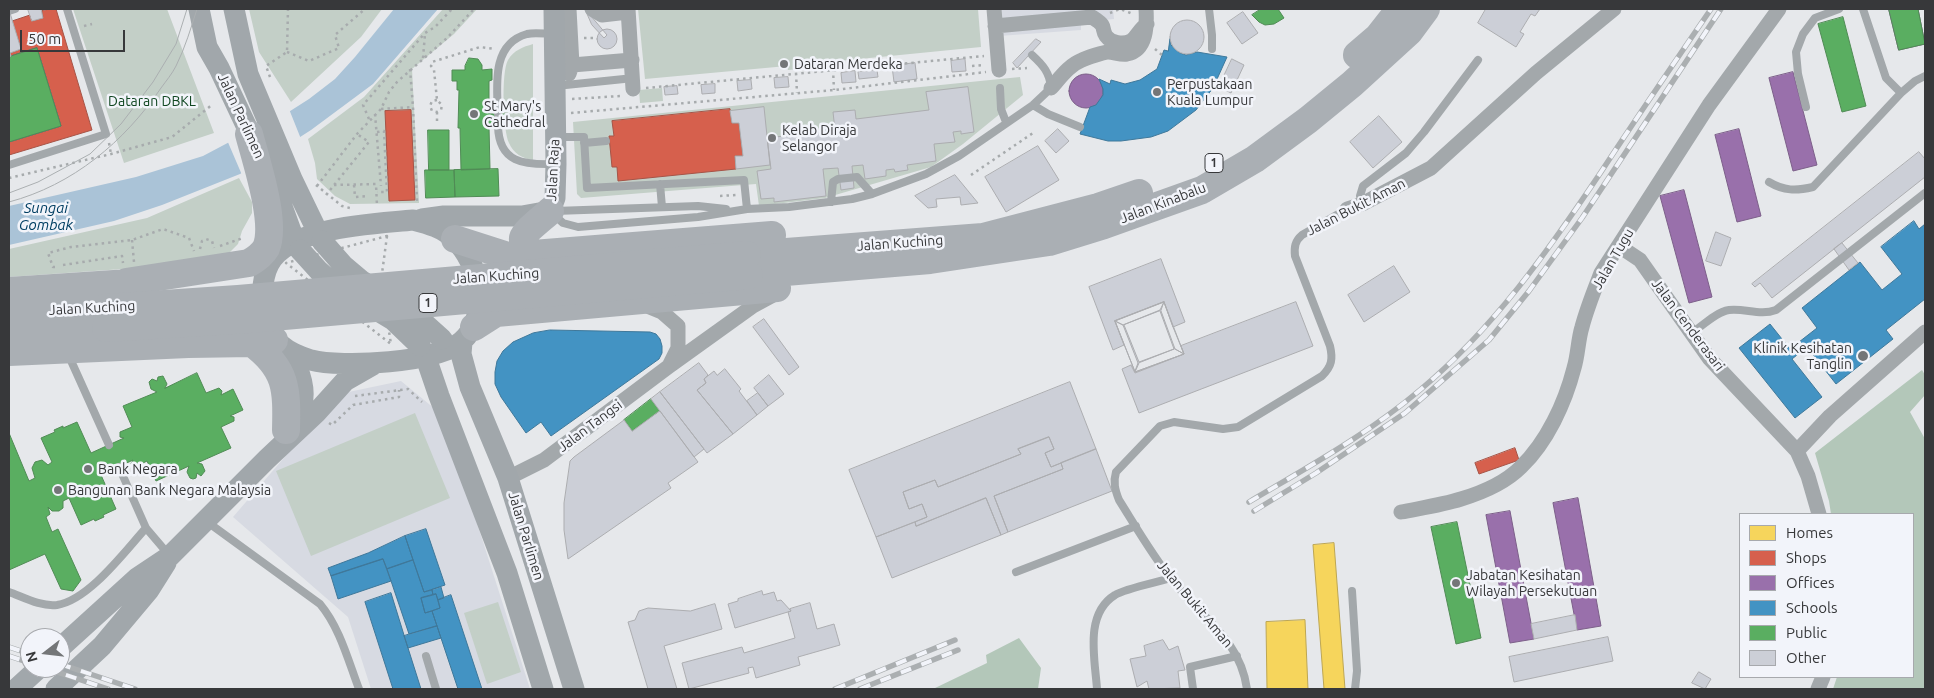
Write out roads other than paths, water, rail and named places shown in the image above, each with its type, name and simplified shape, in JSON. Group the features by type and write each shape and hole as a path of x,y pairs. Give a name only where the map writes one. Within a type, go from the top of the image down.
{"highway":[{"name":"Jalan Kinabalu","path":"983,237 1098,207 1195,174 1300,107 1378,37 1400,9"},
{"name":"Jalan Kinabalu","path":"930,260 1049,242 1104,225 1202,190 1255,159 1308,120 1352,84 1409,32 1426,9"},
{"path":"9,291 128,272 249,263 258,258 266,248 277,186 249,134"},
{"path":"528,254 523,240 525,234 550,211"},
{"path":"455,239 503,256 710,241 871,226 983,237"},
{"name":"Jalan Kuching","path":"748,265 983,237"},
{"path":"128,272 191,280 251,273 288,251"},
{"path":"457,339 496,313 872,279 930,260"},
{"name":"Jalan Kuching","path":"9,332 238,299 748,265 930,260"},
{"path":"188,344 203,330 211,314 207,293 201,286 191,280"},
{"name":"Jalan Kuching","path":"9,312 105,318"},
{"path":"9,352 188,344 272,345"},
{"path":"272,345 265,353 274,362 284,381 286,430"}],"street":[{"path":"193,9 207,47"},
{"name":"Jalan Parlimen","path":"199,9 207,47 219,68 249,134"},
{"name":"Jalan Raja","path":"550,211 555,198 555,137 565,75 554,34 554,9"},
{"path":"569,9 565,75 632,60"},
{"path":"592,9 602,15 628,10 632,60 628,84"},
{"path":"994,9 999,70"},
{"path":"995,26 1025,17 1096,17 1106,36 1114,42 1127,43 1134,39 1144,18 1152,9"},
{"name":"Jalan Bukit Aman","path":"1348,209 1362,204 1431,168 1536,73 1614,9"},
{"name":"Jalan Tugu","path":"1401,512 1461,499 1485,490 1507,479 1534,452 1560,408 1574,369 1590,299 1602,273 1710,105 1779,9"},
{"name":"Jalan Parlimen","path":"235,12 248,74 264,86 277,186 288,223 288,251 335,285 393,320 418,353 421,370 433,401 507,573 543,689"},
{"path":"1051,88 1072,66 1081,60 1104,53 1134,52 1142,42 1144,18"},
{"name":"Jalan Parlimen","path":"277,186 308,202 315,209 344,227"},
{"name":"Jalan Parlimen","path":"277,186 342,265 362,281 457,339 470,387 508,478 574,689"},
{"path":"267,459 300,411 303,397 300,372 272,345 263,305 263,283 288,251 307,236 320,238 344,227 415,213 444,216 522,216 550,211"},
{"path":"272,345 326,363 342,364 378,362 418,353 457,339 479,305 477,282 470,259 455,239 415,213"},
{"name":"Jalan Cenderasari","path":"1619,246 1640,260 1709,358 1797,451 1808,476 1819,513"},
{"name":"Jalan Tangsi","path":"508,478 544,460 668,367 754,306 787,288"},
{"name":"Jalan Tangsi","path":"634,301 662,312 678,326 678,348 668,367"},
{"path":"1797,451 1830,416 1925,332"},
{"path":"70,639 137,578 170,556 317,412 345,381 378,362"},
{"path":"56,689 102,646 149,590 170,556"},
{"path":"15,686 26,678"}],"lane":[{"path":"9,11 15,9"},
{"path":"9,165 106,134 67,9"},
{"path":"1209,9 1212,49"},
{"path":"1806,107 1798,74 1796,52 1804,34 1815,18 1840,9"},
{"path":"1863,9 1886,78 1901,93"},
{"path":"498,114 497,70 503,50 518,37 524,35 554,34"},
{"path":"550,211 563,223 578,227 698,217 736,210 789,207 852,199 872,194 908,181 959,156 1033,105 1051,88 1050,78 1044,66 1032,54"},
{"path":"1362,204 1360,196 1363,186 1406,153 1478,60"},
{"path":"565,75 628,84"},
{"path":"1769,182 1787,190 1813,187 1901,93 1915,81 1925,76"},
{"path":"1000,88 1001,109 1006,122"},
{"path":"1033,105 1048,114 1080,127"},
{"path":"498,126 500,142 514,160 533,165 556,164"},
{"path":"555,137 584,137 587,188 744,180 747,209"},
{"path":"584,143 606,141"},
{"path":"831,202 833,182 838,180 857,177 872,194"},
{"path":"660,184 662,207"},
{"path":"1692,334 1716,316 1728,310 1763,312 1776,310 1925,193"},
{"path":"550,211 578,212 698,206 736,210"},
{"name":"Jalan Bukit Aman","path":"1247,689 1237,656 1222,633 1171,578 1119,500 1114,479 1116,472 1160,426 1174,422 1223,429 1238,427 1322,376 1330,369 1332,358 1330,346 1295,256 1294,248 1297,239 1302,234 1348,209"},
{"path":"66,350 109,445"},
{"path":"119,467 146,528 170,556"},
{"path":"205,521 320,604 329,614 336,627 359,689"},
{"path":"1016,572 1136,526"},
{"path":"9,592 41,603 57,605 74,598 88,591 146,528"},
{"path":"1097,689 1093,640 1096,621 1103,607 1115,595 1171,578"},
{"path":"1352,590 1357,672 1355,689"},
{"path":"426,656 436,689"},
{"path":"1193,689 1190,667 1237,656"}],"water":[{"name":"Sungai Gombak","path":"394,9 438,9 373,84 311,130 269,157 240,174 162,205 114,221 9,245 9,206 136,177 203,156 237,138 262,129 309,99 335,79"}],"tram line":[{"path":"9,193 38,182 90,154 121,124 153,82 176,44 187,9"},
{"path":"9,202 55,185 75,173 95,159 131,126 174,69 185,45 197,9"}],"railway":[{"path":"1249,502 1380,421 1420,390 1472,341 1496,315 1561,231 1711,9"},
{"path":"1254,511 1316,473 1405,413 1489,340 1529,291 1582,218 1721,9"},
{"path":"835,689 955,640"},
{"path":"9,647 20,651"},
{"path":"860,689 958,650"},
{"path":"9,656 20,660"},
{"path":"70,667 135,689"},
{"path":"70,676 108,689"}],"place":[{"name":"Dataran Merdeka","path":"784,64"},
{"name":"Perpustakaan Kuala Lumpur","path":"1157,92"},
{"name":"St Mary's Cathedral","path":"474,114"},
{"name":"Kelab Diraja Selangor","path":"772,138"},
{"name":"Klinik Kesihatan Tanglin","path":"1863,356"},
{"name":"Bank Negara","path":"88,469"},
{"name":"Bangunan Bank Negara Malaysia","path":"58,490"},
{"name":"Jabatan Kesihatan Wilayah Persekutuan","path":"1456,583"}],"park label":[{"name":"Dataran DBKL","path":"152,101"}]}
